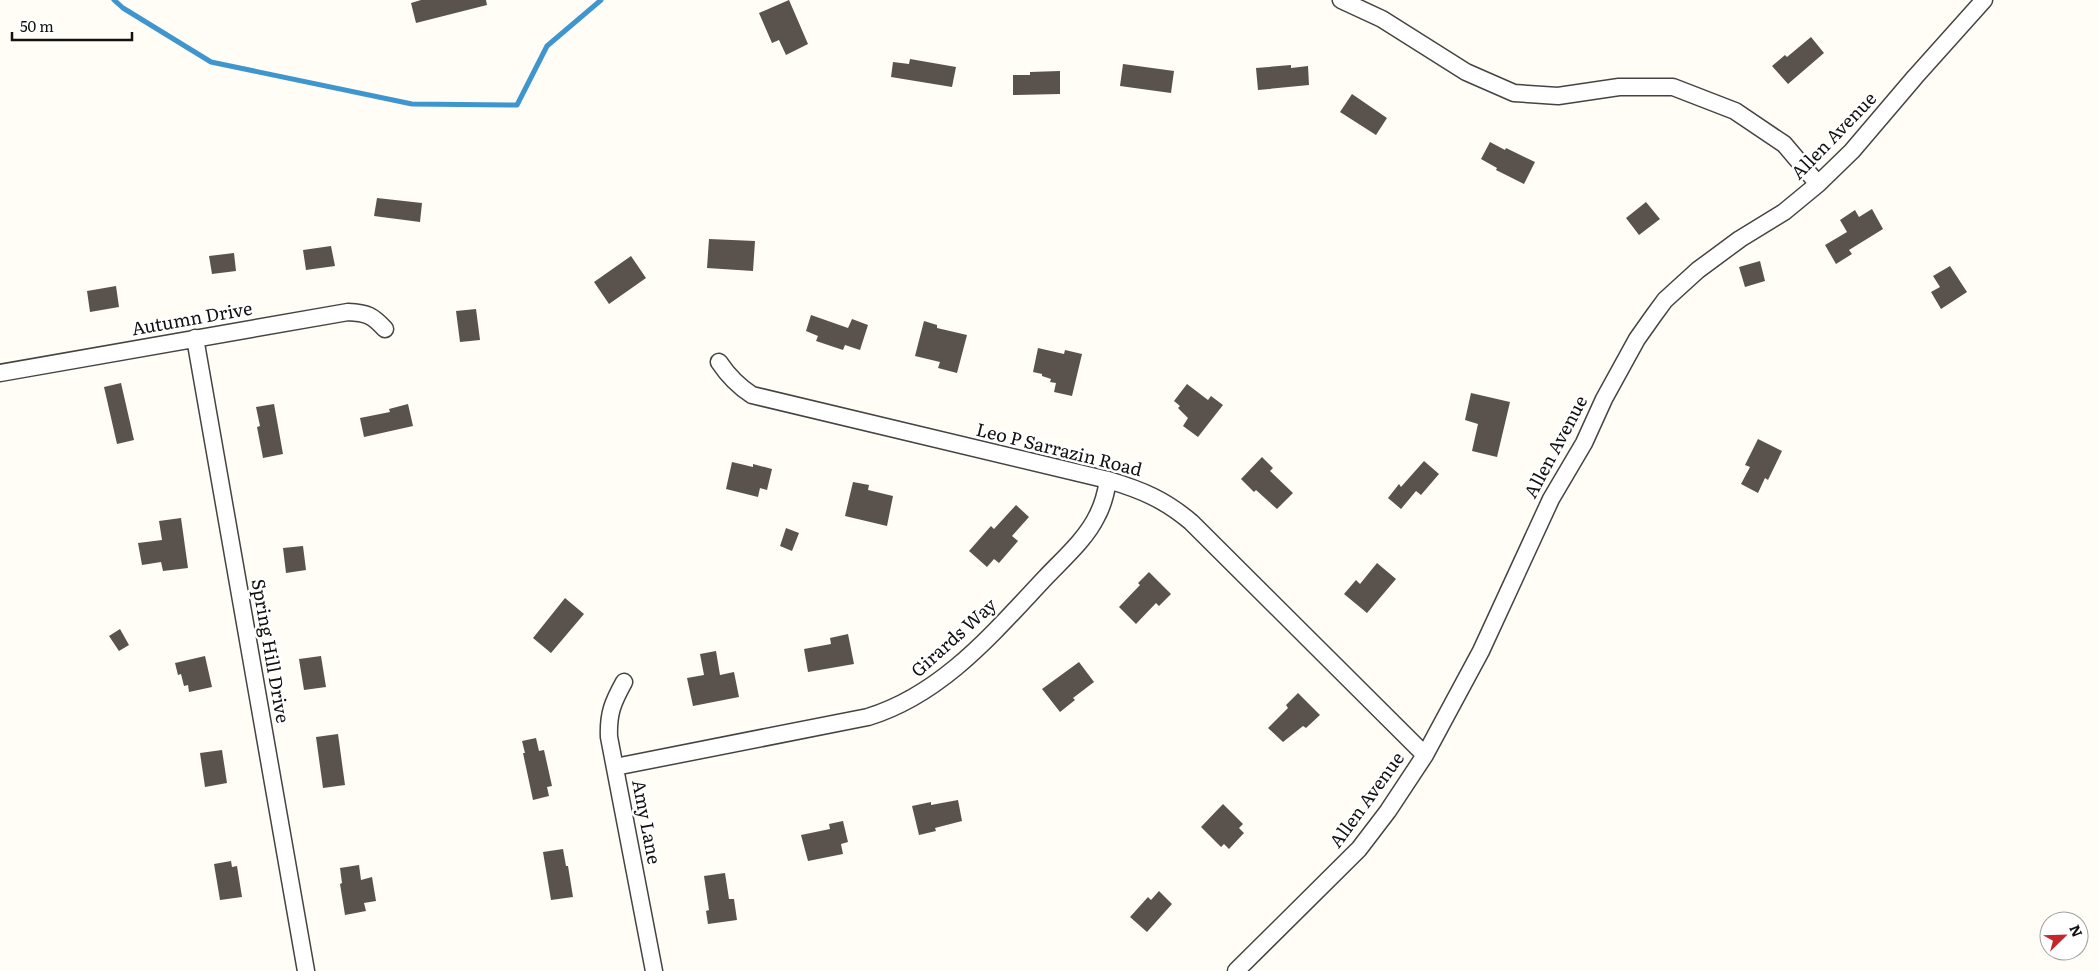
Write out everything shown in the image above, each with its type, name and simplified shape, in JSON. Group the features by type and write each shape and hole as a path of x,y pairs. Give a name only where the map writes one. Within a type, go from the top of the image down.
{"street":[{"path":"1341,0 1382,19 1466,72 1514,93 1558,96 1619,87 1673,87 1735,110 1784,144 1818,184"},
{"name":"Allen Avenue","path":"1236,971 1359,849 1388,812 1425,755 1481,651 1551,499 1584,443 1604,399 1637,339 1654,315 1677,288 1704,265 1740,239 1784,212 1818,184 1852,151 1984,0"},
{"name":"Autumn Drive","path":"0,373 348,312 362,313 374,317 385,329"},
{"name":"Spring Hill Drive","path":"195,338 306,971"},
{"name":"Leo P Sarrazin Road","path":"719,362 728,376 752,396 1108,480 1154,496 1174,508 1191,522 1425,755"},
{"name":"Girards Way","path":"615,767 868,717 902,704 923,693 943,679 976,648 1072,549 1097,518 1104,502 1108,480"},
{"name":"Amy Lane","path":"624,682 613,703 608,718 609,737 654,971"}],"building":[{"path":"421,0 486,0 487,5 416,23 411,3"},
{"path":"789,0 808,44 786,55 779,40 772,43 759,13"},
{"path":"1811,37 1824,53 1788,84 1772,66 1785,55 1787,57"},
{"path":"910,59 956,67 952,87 891,77 893,62 909,64"},
{"path":"1123,64 1174,71 1171,93 1120,86"},
{"path":"1291,65 1291,68 1308,66 1309,85 1258,90 1256,68"},
{"path":"1060,71 1060,94 1013,95 1013,75 1030,75 1030,72"},
{"path":"1352,94 1387,118 1376,135 1340,112"},
{"path":"1490,142 1535,162 1524,184 1496,170 1497,168 1481,159"},
{"path":"377,198 422,203 420,222 374,216"},
{"path":"1646,202 1660,219 1639,235 1626,218"},
{"path":"1872,209 1883,229 1849,250 1852,254 1836,264 1825,245 1847,232 1840,220 1855,210 1859,217"},
{"path":"709,239 755,241 753,271 707,268"},
{"path":"331,246 335,266 306,270 303,250"},
{"path":"234,253 236,271 212,274 209,256"},
{"path":"631,256 646,278 609,304 594,282"},
{"path":"1760,261 1765,281 1745,287 1739,267"},
{"path":"1950,266 1967,292 1941,309 1931,292 1940,287 1933,276"},
{"path":"116,286 119,307 90,312 87,291"},
{"path":"476,309 480,340 460,342 456,311"},
{"path":"811,315 848,328 852,319 868,325 860,350 845,345 843,350 816,341 818,336 806,331"},
{"path":"924,321 937,325 937,328 967,335 957,373 938,368 940,362 915,356"},
{"path":"1038,348 1064,354 1065,350 1082,354 1072,396 1054,392 1056,383 1050,382 1051,379 1042,376 1042,374 1033,372"},
{"path":"121,383 134,440 117,444 104,387"},
{"path":"1187,384 1208,400 1211,396 1223,405 1198,437 1183,426 1188,418 1174,401"},
{"path":"1471,393 1510,402 1497,457 1472,451 1478,424 1465,420"},
{"path":"274,404 283,454 263,458 257,427 260,426 256,407"},
{"path":"408,404 413,426 364,437 360,418 390,412 389,409"},
{"path":"1758,439 1782,451 1768,480 1765,478 1758,493 1741,484 1750,467 1745,465"},
{"path":"1262,457 1273,468 1270,471 1293,493 1277,509 1256,490 1254,492 1241,479"},
{"path":"1424,461 1439,474 1421,495 1416,491 1401,509 1388,498 1399,484 1401,487"},
{"path":"732,462 753,467 753,464 772,469 767,490 760,488 758,497 726,489"},
{"path":"853,482 869,485 868,490 893,496 887,526 845,516"},
{"path":"1016,505 1029,517 1012,536 1018,541 999,563 994,559 987,567 969,551 991,526 994,529"},
{"path":"181,518 188,568 163,571 161,562 142,565 138,543 162,540 159,521"},
{"path":"786,528 799,533 792,551 780,546"},
{"path":"303,546 306,570 286,573 283,548"},
{"path":"1377,563 1396,579 1367,613 1344,594 1356,580 1360,584"},
{"path":"1149,572 1171,594 1159,606 1156,603 1136,624 1119,607 1140,585 1138,583"},
{"path":"565,598 584,614 551,653 533,638"},
{"path":"120,629 129,645 119,651 109,636"},
{"path":"848,634 854,664 808,672 804,649 831,644 830,638"},
{"path":"716,651 720,675 734,672 739,697 693,706 687,678 704,675 700,654"},
{"path":"205,656 212,687 189,692 188,685 184,686 181,674 178,675 175,663"},
{"path":"321,656 326,687 304,690 299,659"},
{"path":"1079,662 1094,682 1073,698 1075,700 1060,712 1042,689"},
{"path":"1298,693 1320,715 1306,728 1303,726 1283,742 1268,728 1288,708 1286,705"},
{"path":"338,734 345,785 323,788 316,737"},
{"path":"536,738 539,751 544,750 552,786 547,787 549,796 533,800 522,741"},
{"path":"222,750 227,783 205,787 200,753"},
{"path":"958,800 962,821 935,828 936,831 919,835 912,806 931,802 931,805"},
{"path":"1223,804 1243,824 1239,828 1244,833 1229,849 1224,844 1221,847 1201,827"},
{"path":"843,821 848,842 841,844 843,854 808,861 801,835 830,829 829,824"},
{"path":"563,849 573,897 551,900 543,852"},
{"path":"231,861 232,867 237,866 242,897 220,900 214,864"},
{"path":"359,865 361,880 372,877 376,901 364,903 366,911 345,915 340,884 342,883 340,868"},
{"path":"725,873 729,899 734,899 737,920 708,924 706,911 709,910 704,876"},
{"path":"1159,891 1172,904 1147,932 1130,917 1148,897 1151,900"}],"waterway":[{"path":"114,0 123,8 211,62 412,104 517,105 547,46 601,0"}]}
